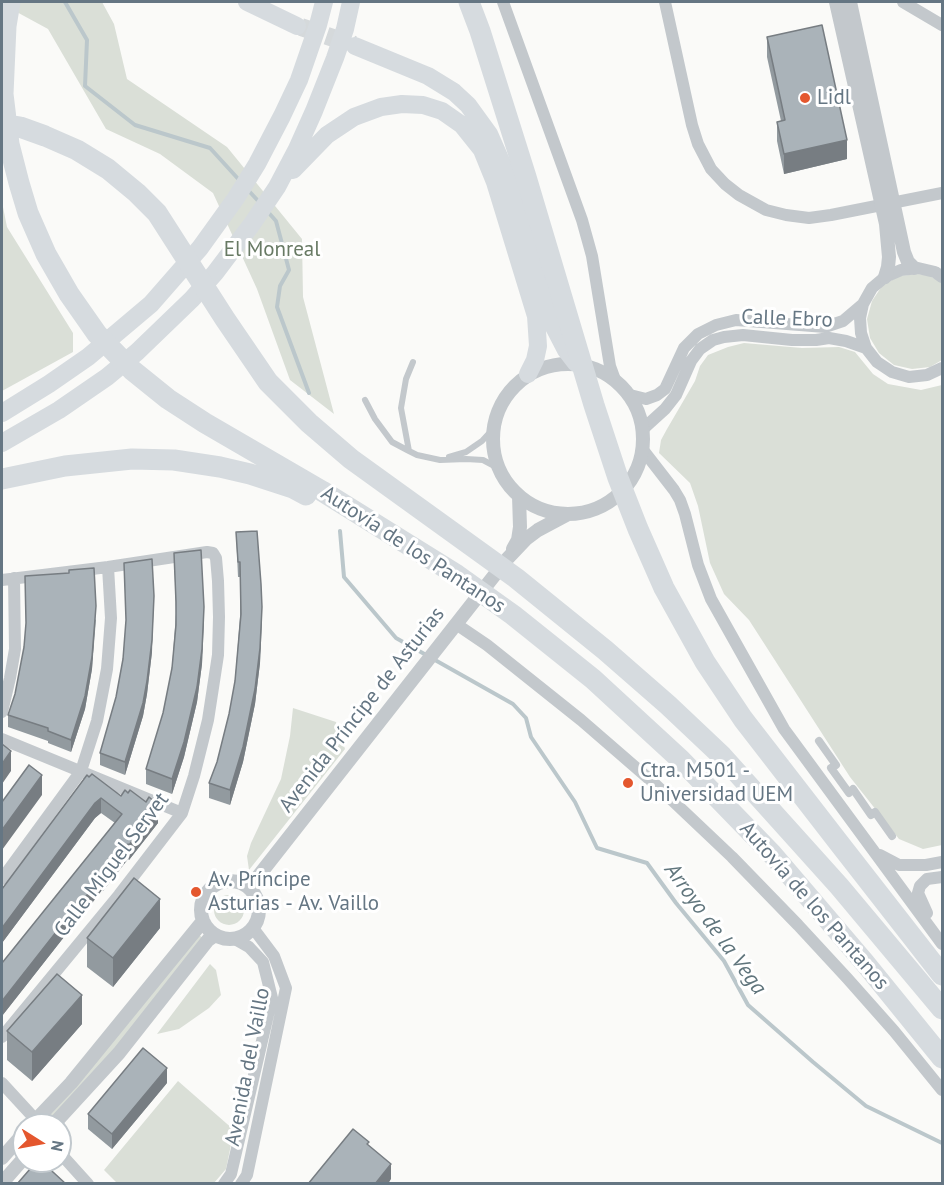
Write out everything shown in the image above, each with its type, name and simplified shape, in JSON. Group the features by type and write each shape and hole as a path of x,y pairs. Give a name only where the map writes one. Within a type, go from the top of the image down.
{"highway":[{"name":"Autovía de los Pantanos","path":"10,2 6,26 3,94 9,144 19,183 28,213 46,254 69,294 97,334 132,370 168,399 457,575 513,615 593,679 681,760 772,854 942,1058"},
{"path":"469,2 484,42 618,478 664,588 705,662 743,719 942,975"},
{"path":"11,126 45,136 77,150 108,169 138,193 157,213 268,382 309,423 351,459 516,578 605,650 668,705 722,756 761,799 839,886 942,1009"},
{"path":"2,479 65,466 132,459 174,460 220,467 293,488 398,547 457,575"}],"main road":[{"path":"247,2 297,26"},
{"path":"2,413 88,357 150,304 200,248 236,198 282,116 299,80 324,2"},
{"path":"2,443 59,410 107,377 137,352 192,299 215,273 277,187 315,111 345,29 351,2"},
{"path":"356,46 428,76 454,92 468,105 489,134 508,177 552,323 559,339 576,363"},
{"path":"277,187 327,135 354,117 381,107 402,104 423,105 442,111 462,126 482,150 495,182 536,316 538,346 535,360 528,374"}],"street":[{"path":"503,2 582,220 592,256 610,366 614,377 630,395 639,411 643,429 643,450 637,471 625,489 609,502 590,511 568,514 550,512 533,506 507,483 498,468 493,449 493,429 500,407 508,393 528,374 544,367 560,364 576,363 593,367 614,377"},
{"path":"665,2 698,144 711,169 739,195 766,210 809,218 831,216 942,193"},
{"path":"836,2 888,205 908,262 914,268"},
{"path":"850,2 888,205 889,257 885,277"},
{"path":"903,2 942,25"},
{"path":"885,277 901,270 914,268 935,272 942,277"},
{"name":"Calle Ebro","path":"630,395 646,399 665,389 684,348 698,334 716,325 736,320 825,327 843,321 863,304 872,288 885,277"},
{"path":"863,304 860,318 861,333 866,348 877,362 892,372 909,377 927,375 942,368"},
{"name":"Calle Ebro","path":"643,429 665,409 676,395 691,361 713,340 743,335 792,340 829,338 866,348"},
{"path":"643,450 680,500 698,565 711,598 784,729 941,941"},
{"name":"Avenida Príncipe de Asturias","path":"508,558 518,540 519,496"},
{"name":"Avenida Príncipe de Asturias","path":"249,888 508,558 538,530 568,514"},
{"name":"Calle Miguel Servet","path":"2,1037 119,896 182,813 202,746 218,655 219,616 216,558 213,553 207,552 108,567"},
{"path":"2,712 15,649 8,579 108,567 111,618 107,669 97,721 81,771 2,879"},
{"path":"456,624 487,645 581,720 656,784 798,924 894,1031 942,1090"},
{"path":"2,739 182,813"},
{"path":"819,741 836,765 831,768 849,793 853,789 871,815 875,812 892,836"},
{"path":"874,851 899,865 926,865 942,862"},
{"path":"941,941 918,893 927,879 942,876"},
{"path":"222,882 240,883 249,888 255,894 259,912 253,928 243,937 235,939 228,940 215,935 202,921 202,902 206,893 213,886 222,882"},
{"path":"43,1113 71,1083 202,921"},
{"name":"Avenida del Vaillo","path":"241,1184 247,1175 286,988 274,956 253,928"},
{"path":"64,1113 119,1053 208,940 215,935"},
{"name":"Avenida del Vaillo","path":"224,1184 231,1174 272,998 262,962 249,946 235,939"},
{"path":"2,1083 26,1113"},
{"path":"2,1158 12,1147"},
{"path":"72,1167 88,1184"},
{"path":"2,1183 12,1172"}],"lane":[{"path":"409,451 401,408 406,379 413,362"},
{"path":"365,400 375,419 392,442 409,451 440,460 483,460 498,468"},
{"path":"440,460 466,452 482,441 493,429"}],"green space":[{"name":"El Monreal","path":"2,2 102,2 114,24 127,79 227,147 302,239 303,297 334,414 290,380 257,289 213,193 160,154 106,129 48,29"},
{"path":"2,202 7,227 73,333 73,352 2,391"},
{"path":"928,275 942,283 942,360 930,367 912,369 894,365 879,353 870,338 867,319 872,301 882,286 899,276"},
{"path":"744,343 802,348 839,347 855,352 873,374 888,384 921,390 942,385 942,845 923,849 899,839 850,777 749,620 724,594 710,563 698,506 690,483 659,453 661,440 708,355"},
{"path":"293,708 336,722 345,749 249,870 247,856 251,843 281,779"},
{"path":"229,895 235,896 243,904 243,916 235,924 229,925 223,924 215,916 214,910 215,904 223,896"},
{"path":"198,934 204,939 111,1053 58,1113 48,1113"},
{"path":"210,964 216,970 221,995 209,1008 179,1029 157,1034"},
{"path":"178,1081 234,1130 226,1169 214,1183 117,1183 104,1170"}],"building":[{"name":"Lidl","path":"822,25 847,140 784,154 777,122 785,120 767,37"},
{"path":"257,531 262,607 260,648 255,689 243,747 230,790 209,783 217,762 235,681 241,614 240,562 238,562 236,532"},
{"path":"201,550 204,607 202,649 197,687 184,742 172,779 146,769 163,713 172,668 176,625 174,553"},
{"path":"152,559 154,596 147,681 143,703 125,762 100,753 116,697 123,659 126,620 124,563"},
{"path":"94,568 96,606 92,657 85,696 71,740 48,731 48,728 8,715 15,694 24,647 25,576 69,573 69,570"},
{"path":"2,744 11,751 2,764"},
{"path":"29,765 42,775 2,830 2,802"},
{"path":"92,774 121,796 125,790 128,793 130,790 146,802 149,797 156,803 154,806 158,808 2,1001 2,963 122,814 101,798 95,803 2,928 2,889 87,775 89,777"},
{"path":"134,878 160,899 113,958 87,938"},
{"path":"57,974 82,995 32,1052 7,1031"},
{"path":"143,1048 167,1068 112,1134 88,1114"},
{"path":"353,1129 391,1164 375,1184 308,1184"},
{"path":"27,1173 54,1173 66,1184 17,1184"}],"waterway":[{"path":"65,2 87,40 85,86 135,125 210,148 241,182"},
{"path":"248,190 261,204"},
{"path":"268,212 276,221 289,270 280,286 277,307 309,393"},
{"name":"Arroyo de la Vega","path":"340,531 344,577 396,638 513,704 526,718 531,737 575,802 597,848 647,863 676,903 724,961 748,1005 866,1106 942,1143"}],"tunnel":[{"path":"301,27 354,45"}],"place":[{"name":"Lidl","path":"805,98"},
{"name":"Ctra. M501 - Universidad UEM","path":"628,783"},
{"name":"Av. Príncipe Asturias - Av. Vaillo","path":"196,892"}]}
